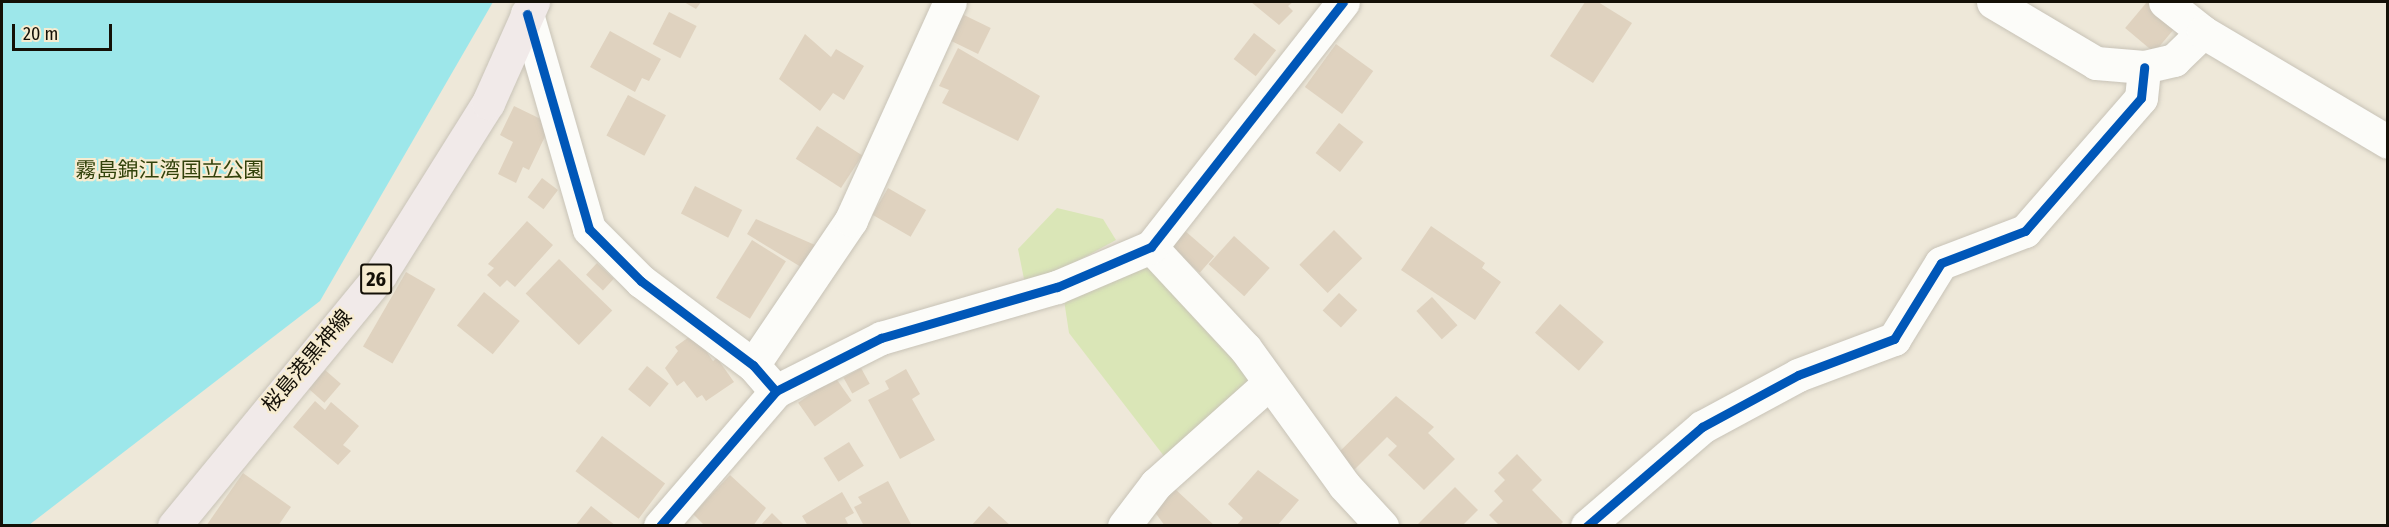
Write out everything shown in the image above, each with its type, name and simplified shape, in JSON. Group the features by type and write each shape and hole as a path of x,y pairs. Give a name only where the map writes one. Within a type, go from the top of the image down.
{"main road":[{"name":"桜島港黒神線","path":"174,525 380,275 488,103 530,8"}],"street":[{"path":"753,365 851,220 950,2"},
{"path":"660,525 776,391 881,338 1057,287 1151,247 1343,2"},
{"path":"1993,2 2096,63 2144,68 2174,60 2203,32"},
{"path":"2164,2 2203,32 2388,142"},
{"path":"530,8 589,229 641,281 753,365 776,391"},
{"path":"1587,525 1702,427 1798,375 1894,339 1941,264 2025,231 2140,98 2144,68"},
{"path":"1151,247 1245,348 1344,485 1382,525"},
{"path":"1124,525 1156,484 1269,383"}],"green space":[{"path":"1057,208 1103,219 1116,240 1026,289 1018,249"},
{"path":"1142,265 1156,269 1249,377 1237,401 1167,460 1069,333 1064,300"}],"water":[{"name":"霧島錦江湾国立公園","path":"2,2 493,2 320,301 29,525 2,525"}],"building":[{"path":"684,2 701,2 696,9"},
{"path":"1251,2 1293,2 1288,6 1293,11 1279,25"},
{"path":"1585,2 1598,2 1632,23 1593,83 1550,56"},
{"path":"2147,2 2176,26 2154,52 2125,28"},
{"path":"669,12 697,26 680,58 653,44"},
{"path":"962,14 991,28 978,54 949,40"},
{"path":"610,31 661,59 649,81 642,78 635,92 590,67"},
{"path":"1254,33 1276,50 1256,76 1234,59"},
{"path":"805,34 831,57 836,49 864,66 844,100 833,93 820,111 779,79"},
{"path":"1336,44 1373,71 1342,114 1305,87"},
{"path":"958,48 1040,96 1018,141 942,103 949,90 939,86"},
{"path":"628,95 666,115 644,156 606,136"},
{"path":"514,106 551,124 529,170 523,167 516,183 498,174 513,142 500,135"},
{"path":"1339,123 1363,142 1340,172 1316,153"},
{"path":"817,126 862,155 841,188 796,159"},
{"path":"542,178 558,190 544,209 528,197"},
{"path":"695,186 742,210 728,238 681,214"},
{"path":"888,188 926,210 911,237 872,215"},
{"path":"756,219 815,245 801,267 747,234"},
{"path":"527,221 553,245 515,287 507,280 500,287 487,275 494,268 488,264"},
{"path":"1431,226 1485,263 1482,268 1501,282 1475,320 1401,270"},
{"path":"1184,230 1214,256 1200,273 1170,247"},
{"path":"1334,230 1362,258 1328,293 1299,265"},
{"path":"1234,236 1270,268 1244,296 1209,264"},
{"path":"752,240 786,261 750,319 716,298"},
{"path":"559,259 612,310 579,345 526,294"},
{"path":"597,263 614,279 603,290 586,275"},
{"path":"406,272 435,289 392,363 363,346"},
{"path":"484,292 520,321 493,354 457,325"},
{"path":"1339,293 1357,310 1341,328 1323,311"},
{"path":"1432,297 1457,325 1442,339 1416,311"},
{"path":"1560,304 1604,342 1579,371 1535,333"},
{"path":"689,337 697,338 713,361 717,358 734,382 706,401 702,395 697,398 684,381 677,386 665,368 678,351 675,347"},
{"path":"647,366 669,384 650,407 628,389"},
{"path":"861,368 870,384 852,393 844,378"},
{"path":"906,369 920,394 912,399 935,440 900,459 868,400 889,389 885,381"},
{"path":"325,370 341,384 324,403 309,389"},
{"path":"835,377 852,401 815,427 798,403"},
{"path":"1396,396 1434,427 1428,433 1455,459 1424,490 1388,455 1397,446 1387,437 1352,472 1335,456"},
{"path":"315,401 325,410 331,402 359,426 343,445 351,451 338,465 293,427"},
{"path":"602,436 665,484 639,519 576,471"},
{"path":"849,442 864,466 838,482 824,458"},
{"path":"1517,454 1542,480 1532,490 1563,522 1559,526 1500,526 1489,515 1503,501 1494,491 1505,480 1498,473"},
{"path":"1258,470 1299,500 1277,526 1236,526 1243,518 1228,504"},
{"path":"243,473 291,507 278,526 206,526"},
{"path":"730,475 766,508 753,526 705,526 693,514"},
{"path":"888,481 912,526 864,526 854,507 862,503 858,497"},
{"path":"1455,487 1478,510 1462,526 1416,526"},
{"path":"1175,489 1215,526 1165,526 1154,511"},
{"path":"842,492 854,513 845,518 849,526 808,526 802,516"},
{"path":"591,506 616,526 575,526"},
{"path":"989,506 1011,526 971,526"},
{"path":"772,513 785,526 760,526"}],"cycle path":[{"path":"660,526 776,391 881,338 1057,287 1151,247 1343,2"},
{"path":"527,14 589,229 641,281 753,365 776,391"},
{"path":"1587,526 1702,427 1798,375 1894,339 1941,263 2025,231 2141,98 2144,67"}]}
